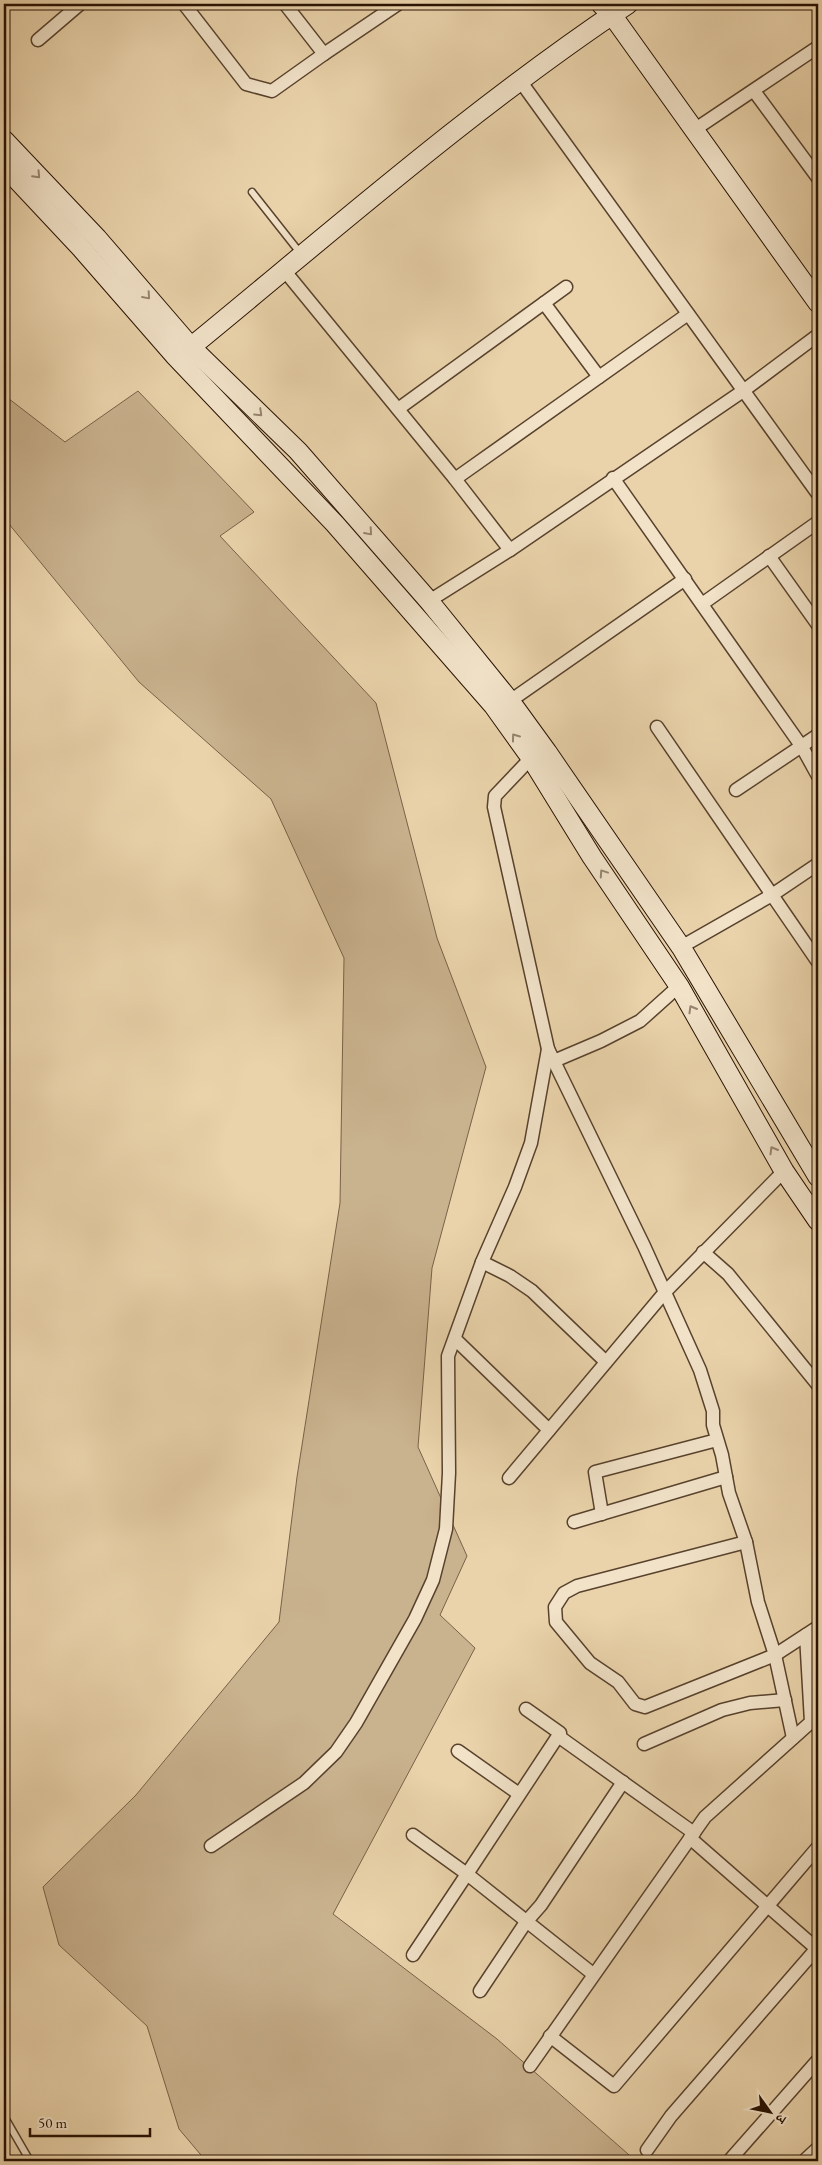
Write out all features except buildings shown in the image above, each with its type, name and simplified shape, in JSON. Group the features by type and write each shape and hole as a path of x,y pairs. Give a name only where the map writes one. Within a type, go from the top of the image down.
{"street":[{"path":"38,40 80,4"},
{"path":"184,4 246,84 272,91 398,4"},
{"path":"285,4 324,54"},
{"path":"184,352 370,198 521,82 607,9 628,4"},
{"path":"607,9 816,295"},
{"path":"694,130 818,47"},
{"path":"521,82 818,494"},
{"path":"754,90 818,178"},
{"path":"4,140 97,238 184,352 298,450 429,601 510,701 681,947 818,1177"},
{"path":"4,166 81,248 184,352 493,705 531,758 592,856 679,986 784,1170 818,1221"},
{"path":"284,270 455,479 510,550"},
{"path":"398,409 566,287"},
{"path":"544,303 598,377"},
{"path":"455,479 688,314"},
{"path":"429,601 510,550 743,391 818,335"},
{"path":"613,478 802,747 818,776"},
{"path":"702,604 818,522"},
{"path":"769,556 818,624"},
{"path":"510,701 685,579"},
{"path":"657,728 818,962"},
{"path":"736,790 818,735"},
{"path":"531,758 495,796 494,807 551,1055 665,1292 700,1370 713,1411 713,1425 729,1493 746,1542 758,1602 775,1656 794,1738"},
{"path":"681,947 772,895 818,864"},
{"path":"551,1055 601,1041 640,1021 679,986"},
{"path":"211,1846 304,1784 336,1752 366,1706 415,1619 433,1580 446,1529 449,1473 448,1356 482,1262 515,1187 531,1143 551,1055"},
{"path":"509,1478 665,1292 784,1170"},
{"path":"703,1252 728,1274 818,1385"},
{"path":"482,1262 510,1276 532,1291 606,1362"},
{"path":"455,1339 549,1430"},
{"path":"602,1514 595,1472 717,1440"},
{"path":"574,1522 726,1477"},
{"path":"746,1542 577,1586 564,1594 555,1607 556,1622 590,1663 618,1682 635,1704 645,1707 775,1656 818,1627"},
{"path":"530,2066 705,1817 794,1738 815,1727 806,1635"},
{"path":"644,1744 722,1710 750,1703 785,1700"},
{"path":"413,1955 560,1734 526,1709"},
{"path":"558,1736 623,1782 692,1835 818,1948 671,2116 647,2150"},
{"path":"458,1751 519,1794"},
{"path":"480,1991 526,1922 541,1905 623,1782"},
{"path":"413,1835 467,1874 593,1974"},
{"path":"550,2036 614,2086 818,1847"},
{"path":"729,2161 817,2065"},
{"path":"804,2161 818,2148"}],"lane":[{"path":"252,192 302,255"},
{"path":"4,2116 30,2161"}],"shaded area":[{"path":"138,391 254,512 220,536 376,703 437,938 486,1067 432,1268 418,1447 467,1556 440,1615 475,1648 333,1914 497,2039 636,2161 206,2161 179,2129 147,2026 59,1945 43,1887 136,1795 279,1622 297,1477 340,1203 344,958 271,799 139,682 4,518 4,395 65,442"}]}
